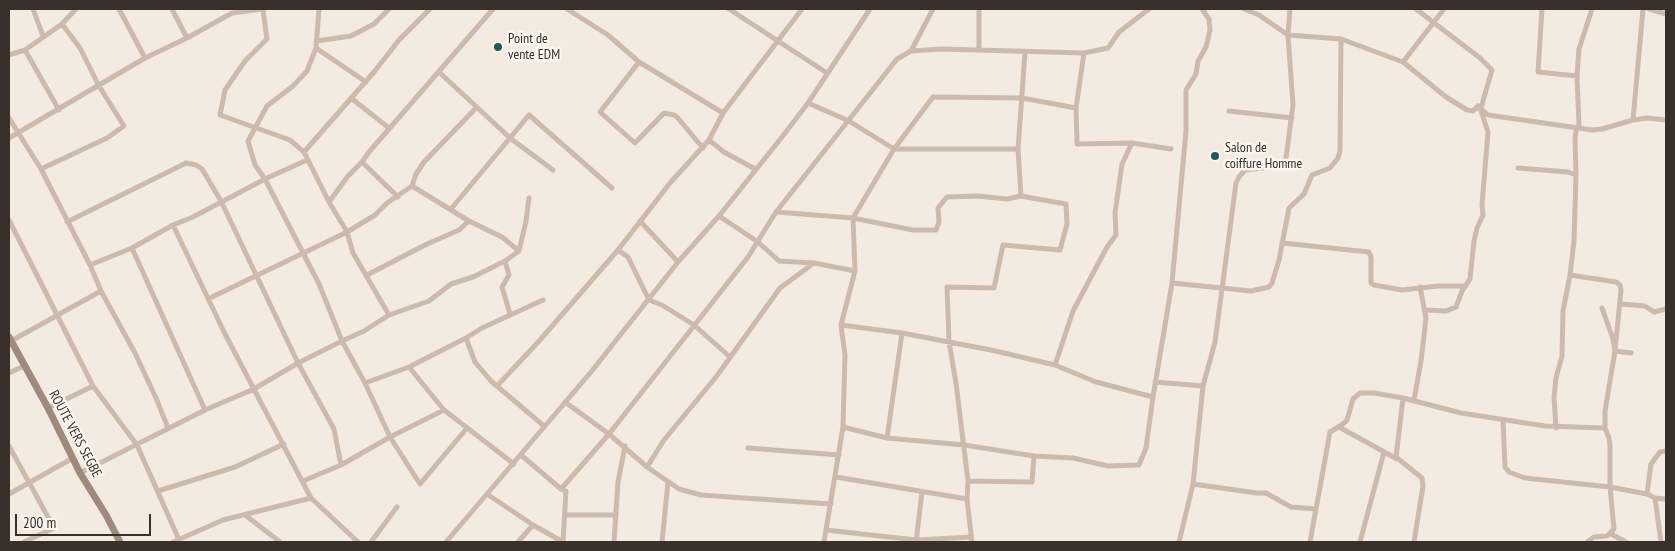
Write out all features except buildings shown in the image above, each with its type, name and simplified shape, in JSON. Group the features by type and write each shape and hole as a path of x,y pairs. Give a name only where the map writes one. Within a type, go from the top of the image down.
{"main road":[{"name":"ROUTE VERS SEGBE","path":"10,339 48,408 80,473 106,515 119,542"}],"street":[{"path":"33,9 43,36"},
{"path":"9,55 24,50 62,24 76,9"},
{"path":"119,9 144,58"},
{"path":"172,9 187,38"},
{"path":"319,9 316,48 307,71 293,86 267,106 248,141 254,165 265,180 304,253 342,341 365,383 390,437 420,484 467,428"},
{"path":"316,41 351,36 374,24 389,9"},
{"path":"304,152 366,82 399,40 430,9"},
{"path":"329,202 348,176 493,9"},
{"path":"567,9 608,35 639,62 723,113"},
{"path":"729,9 738,10 827,74"},
{"path":"497,386 540,340 618,250 670,183 703,148 723,113 802,9"},
{"path":"446,542 514,464 678,262 719,216 808,103 870,9"},
{"path":"910,51 933,9"},
{"path":"979,9 979,50"},
{"path":"560,489 609,434 748,257 776,212 897,59 910,51 941,49 1084,54 1108,48 1119,32 1146,9 1149,9"},
{"path":"843,427 887,438 964,445 1034,456 1074,458 1108,466 1139,465 1146,448 1154,382 1172,283 1185,147 1186,90 1196,74 1198,61 1206,47 1210,30 1209,19 1202,9"},
{"path":"1244,9 1259,15 1288,35 1341,39 1403,62 1446,97 1467,110 1473,111 1478,106 1481,108 1492,70 1480,58 1416,9"},
{"path":"1179,542 1193,484 1203,386 1215,342 1236,183 1245,170 1281,166 1286,158 1293,105 1288,35 1290,9"},
{"path":"1403,62 1444,9"},
{"path":"1542,9 1538,72 1577,76"},
{"path":"1556,428 1554,397 1556,378 1562,356 1563,312 1574,241 1575,139 1579,125 1577,76 1579,49 1592,9"},
{"path":"1633,120 1642,9"},
{"path":"1649,9 1666,14"},
{"path":"9,138 144,58 187,38 232,13 263,10 267,39 245,60 225,90 220,116 290,140 304,152 329,202 347,232 353,253 389,315"},
{"path":"41,169 107,138 124,126 99,86 80,48 62,24"},
{"path":"1172,283 1251,291 1269,287 1272,283 1289,208 1304,194 1312,175 1330,168 1338,158 1340,151 1341,39"},
{"path":"316,48 366,82"},
{"path":"24,50 59,110"},
{"path":"1021,196 1018,149 1025,52"},
{"path":"1084,54 1076,108 1077,144 1132,143 1171,149"},
{"path":"639,62 600,112 635,143 664,113 677,117 703,148"},
{"path":"439,72 510,138 553,170"},
{"path":"824,542 843,427 845,355 841,325 855,270 853,218 894,149 933,97 1022,98 1076,108"},
{"path":"351,98 389,128"},
{"path":"808,103 849,121 894,149 1018,149"},
{"path":"1478,106 1488,115 1592,130 1647,118 1666,120"},
{"path":"1424,310 1446,311 1456,307 1470,279 1474,241 1483,215 1482,205 1488,129 1478,106"},
{"path":"208,299 347,232 375,215 387,203 412,186 416,174 424,162 476,108"},
{"path":"1229,111 1292,118"},
{"path":"451,209 529,115 612,188"},
{"path":"9,118 41,169 90,265 101,291 135,353 168,428"},
{"path":"709,140 724,152 755,169"},
{"path":"1055,366 1073,311 1107,247 1116,236 1115,213 1122,164 1132,143"},
{"path":"90,265 132,248 173,225 193,217 307,160"},
{"path":"362,162 398,197"},
{"path":"67,222 186,163 196,165 202,169 221,202 298,363 334,429 341,465"},
{"path":"1518,168 1576,174"},
{"path":"412,186 502,238 518,251"},
{"path":"776,212 853,218 913,230 936,230 939,222 938,208 947,197 977,196 1007,199 1021,196 1066,204 1067,224 1060,250 1003,245 994,288 947,287 949,342 964,445 972,540 916,541 826,530"},
{"path":"80,473 205,410 254,389 298,363 364,331 389,315 429,301 451,284 473,277 505,261 518,251 526,221 529,198"},
{"path":"719,216 758,242 779,261 814,263 855,270"},
{"path":"9,220 93,386 137,445 180,541"},
{"path":"366,275 459,230 470,221"},
{"path":"640,221 678,262"},
{"path":"173,225 208,299 311,498 358,542"},
{"path":"1282,243 1369,252 1371,257 1371,283 1402,290 1420,287 1465,286"},
{"path":"132,248 205,410"},
{"path":"618,250 628,257 649,300 662,305 694,325 730,357"},
{"path":"505,261 509,275 502,287 510,314"},
{"path":"646,467 664,440 716,377 780,288 814,263"},
{"path":"1570,275 1616,282 1620,285 1621,304 1606,398 1605,428 1610,442 1610,488 1614,529 1607,536 1591,538 1587,542"},
{"path":"1414,400 1421,361 1425,320 1420,287"},
{"path":"10,339 101,291"},
{"path":"365,383 409,367 482,328 543,300"},
{"path":"1621,304 1645,306 1654,312 1666,309"},
{"path":"1602,308 1613,339 1615,351"},
{"path":"841,325 902,333 1032,358 1096,382 1153,397"},
{"path":"887,438 902,333"},
{"path":"466,338 475,362 497,386 544,426"},
{"path":"1615,351 1631,353"},
{"path":"9,373 24,366"},
{"path":"409,367 444,410 514,464"},
{"path":"1154,382 1203,386"},
{"path":"48,408 93,386"},
{"path":"1310,542 1328,436 1332,430 1347,420 1353,399 1357,395 1374,393 1414,400 1461,412 1556,428 1605,428"},
{"path":"1397,459 1403,398"},
{"path":"565,402 624,446 646,467 679,489 691,493 831,504"},
{"path":"303,481 341,465 390,437 444,410"},
{"path":"1503,420 1505,467 1509,472 1525,478 1610,488 1666,499"},
{"path":"1339,427 1397,459 1422,478 1414,542"},
{"path":"158,491 235,467 284,444"},
{"path":"9,446 54,528 24,542"},
{"path":"614,542 618,482 624,446"},
{"path":"748,448 838,455"},
{"path":"1647,494 1651,464 1660,452 1666,451"},
{"path":"1360,542 1384,452"},
{"path":"487,494 533,525 563,542 566,490 560,489 521,455"},
{"path":"968,481 1032,482 1034,456"},
{"path":"9,494 72,458"},
{"path":"836,477 968,499"},
{"path":"662,542 668,482"},
{"path":"1193,484 1266,493 1291,507 1316,509"},
{"path":"916,541 922,492"},
{"path":"173,542 180,541 223,520 311,498"},
{"path":"1655,498 1661,542"},
{"path":"371,542 396,507"},
{"path":"565,515 615,515"},
{"path":"245,516 280,542"},
{"path":"518,542 533,525"},
{"path":"1611,534 1626,542"}],"place":[{"name":"Point de vente EDM","path":"498,47"},
{"name":"Salon de coiffure Homme","path":"1215,156"}]}
